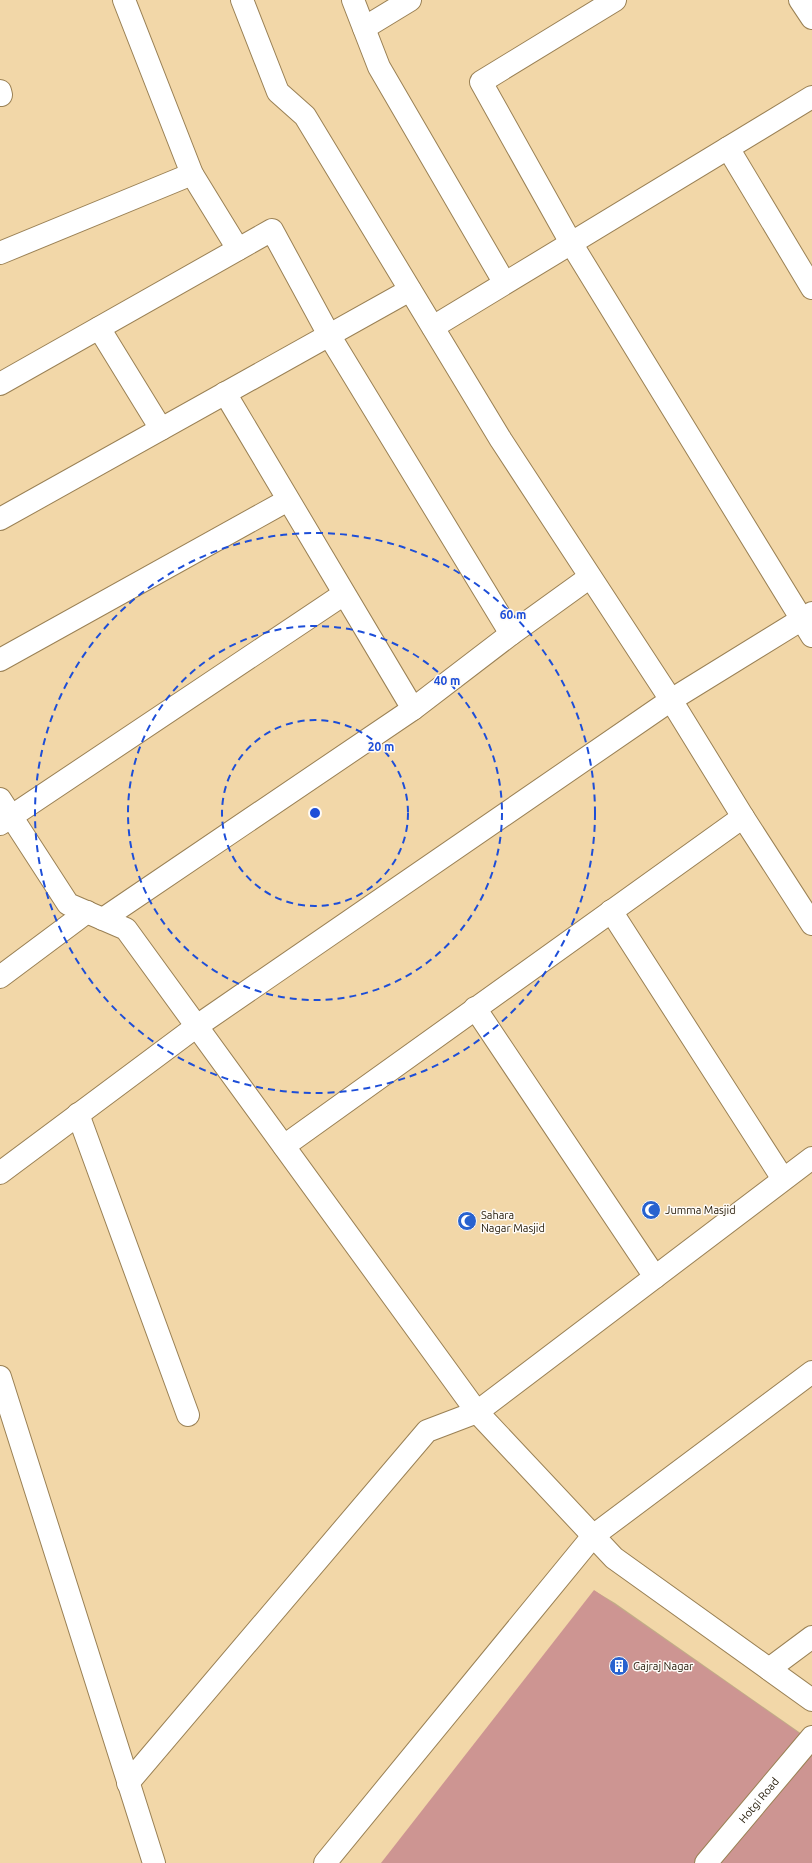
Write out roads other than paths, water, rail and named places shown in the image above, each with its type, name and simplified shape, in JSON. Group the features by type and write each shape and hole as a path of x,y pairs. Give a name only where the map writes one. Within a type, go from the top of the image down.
{"street":[{"path":"124,0 192,174 238,248"},
{"path":"242,0 278,92 305,116 501,440 671,700 743,817 812,924"},
{"path":"353,0 379,66 504,282"},
{"path":"364,28 410,0"},
{"path":"0,1173 197,1026 671,700 808,623 571,243 481,82 615,0"},
{"path":"800,0 812,18"},
{"path":"433,327 504,282 812,97"},
{"path":"728,148 812,288"},
{"path":"0,252 192,174"},
{"path":"0,384 272,230 329,334 511,634"},
{"path":"0,519 410,290"},
{"path":"99,328 161,429"},
{"path":"225,393 413,709"},
{"path":"0,660 288,500"},
{"path":"0,977 413,709 511,634 590,577"},
{"path":"344,594 4,813 68,904 126,929 477,1412 614,1558 812,1700"},
{"path":"284,1146 743,817"},
{"path":"611,911 783,1179"},
{"path":"475,1008 655,1277"},
{"path":"78,1114 188,1415"},
{"path":"128,1783 427,1431 477,1412 812,1158"},
{"path":"325,1863 593,1536 812,1372"},
{"path":"0,1377 154,1863"},
{"path":"769,1669 812,1637"},
{"name":"Hotgi Road","path":"706,1863 812,1737"}],"place":[{"name":"Jumma Masjid","path":"651,1210"},
{"name":"Sahara Nagar Masjid","path":"467,1221"},
{"name":"Gajraj Nagar","path":"619,1666"}]}
